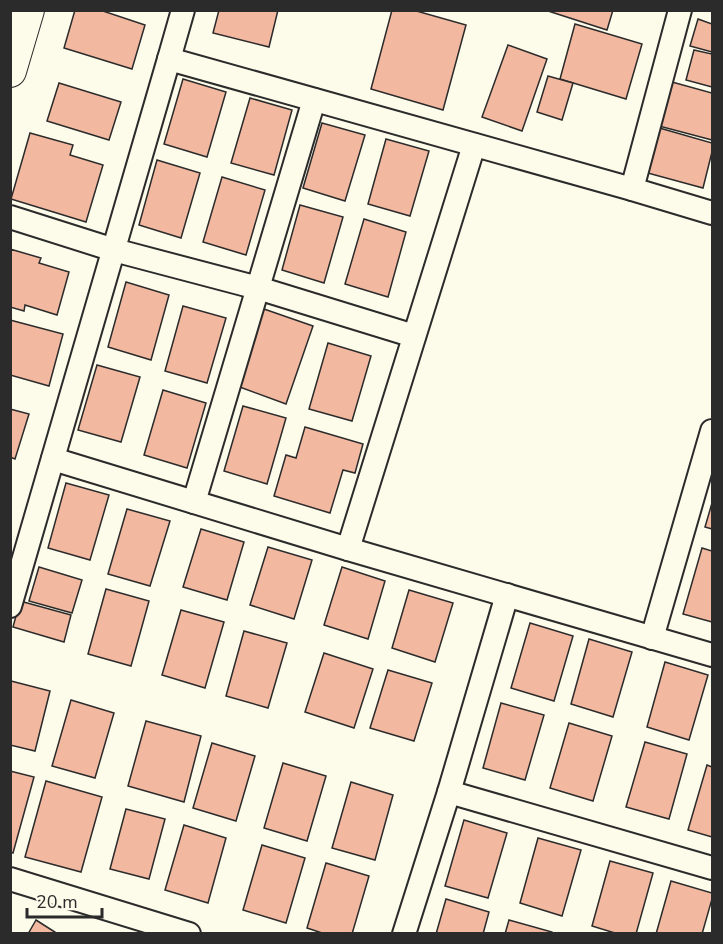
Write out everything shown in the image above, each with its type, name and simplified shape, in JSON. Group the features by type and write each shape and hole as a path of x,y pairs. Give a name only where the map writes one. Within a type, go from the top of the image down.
{"street":[{"path":"10,71 28,10"},
{"path":"10,606 183,10"},
{"path":"632,189 680,10"},
{"path":"169,59 712,213"},
{"path":"194,502 314,100"},
{"path":"348,549 474,145"},
{"path":"10,217 114,249 258,288 414,336"},
{"path":"652,638 712,430"},
{"path":"53,459 712,656"},
{"path":"404,933 449,792 507,595"},
{"path":"449,792 712,868"},
{"path":"10,879 189,933"}],"building":[{"path":"75,10 100,10 145,25 132,69 64,48"},
{"path":"219,10 278,10 269,47 213,33"},
{"path":"392,10 413,10 466,25 443,110 371,89"},
{"path":"545,10 613,10 607,30"},
{"path":"698,19 712,24 712,52 690,46"},
{"path":"575,24 642,44 626,99 560,79"},
{"path":"508,45 547,59 522,131 482,117"},
{"path":"694,50 712,54 712,87 686,80"},
{"path":"548,76 573,83 562,120 537,112"},
{"path":"183,79 226,92 207,157 164,144"},
{"path":"672,82 712,93 712,140 659,126"},
{"path":"59,83 121,102 109,140 47,121"},
{"path":"250,98 292,110 274,175 231,163"},
{"path":"322,123 365,135 345,201 303,188"},
{"path":"656,127 712,143 703,188 644,172"},
{"path":"30,133 73,145 70,155 103,165 86,222 11,199"},
{"path":"386,139 429,151 410,216 368,204"},
{"path":"157,160 200,173 181,238 139,225"},
{"path":"222,177 265,190 246,255 203,242"},
{"path":"300,205 343,217 324,283 282,270"},
{"path":"364,219 406,232 388,297 345,284"},
{"path":"10,249 41,258 39,263 69,272 57,315 25,305 24,311 10,307"},
{"path":"126,282 169,295 151,360 108,347"},
{"path":"183,306 226,318 207,383 165,371"},
{"path":"264,309 313,326 286,404 237,386"},
{"path":"10,320 63,334 49,386 10,375"},
{"path":"328,343 371,356 352,421 309,409"},
{"path":"97,365 140,377 121,442 78,430"},
{"path":"163,390 206,403 187,468 144,455"},
{"path":"243,406 286,418 267,484 224,471"},
{"path":"10,409 29,414 15,459 10,457"},
{"path":"305,427 363,444 355,473 343,470 330,513 274,496 286,455 296,458"},
{"path":"66,483 109,495 90,560 48,548"},
{"path":"712,503 712,529 705,527"},
{"path":"127,509 170,521 150,586 108,574"},
{"path":"201,529 244,542 227,600 183,587"},
{"path":"268,547 312,560 294,619 250,605"},
{"path":"702,548 712,551 712,622 683,614"},
{"path":"39,567 82,580 72,613 29,601"},
{"path":"342,567 385,581 368,639 324,625"},
{"path":"106,589 149,601 131,666 88,654"},
{"path":"409,590 453,603 435,662 392,648"},
{"path":"20,601 71,615 64,642 13,627"},
{"path":"181,610 224,622 205,688 162,675"},
{"path":"530,623 573,636 554,701 511,688"},
{"path":"244,631 287,643 268,708 226,696"},
{"path":"589,639 632,652 613,717 571,704"},
{"path":"324,653 373,669 354,728 305,712"},
{"path":"665,662 708,675 689,740 647,727"},
{"path":"388,670 432,683 414,741 370,728"},
{"path":"11,681 50,691 35,751 10,745"},
{"path":"71,700 114,713 95,778 52,766"},
{"path":"501,703 544,715 525,780 483,768"},
{"path":"146,721 201,736 184,802 128,786"},
{"path":"569,723 612,736 593,801 550,788"},
{"path":"645,742 687,754 669,819 626,807"},
{"path":"212,743 255,756 236,821 193,808"},
{"path":"283,763 326,776 307,841 264,828"},
{"path":"707,765 712,767 712,837 688,830"},
{"path":"10,771 34,777 13,853 10,852"},
{"path":"46,781 102,797 81,872 25,857"},
{"path":"351,782 393,795 375,860 332,848"},
{"path":"126,809 165,819 149,879 110,869"},
{"path":"464,820 507,833 488,898 445,886"},
{"path":"184,825 226,838 208,903 165,890"},
{"path":"538,838 581,850 562,916 520,903"},
{"path":"262,845 305,858 286,923 243,910"},
{"path":"610,861 653,873 636,934 618,934 592,926"},
{"path":"326,863 369,876 352,934 325,934 307,928"},
{"path":"671,881 712,893 702,934 656,934"},
{"path":"446,899 489,912 483,934 436,934"},
{"path":"36,920 58,934 28,934"},
{"path":"509,920 552,932 552,934 505,934"}]}
